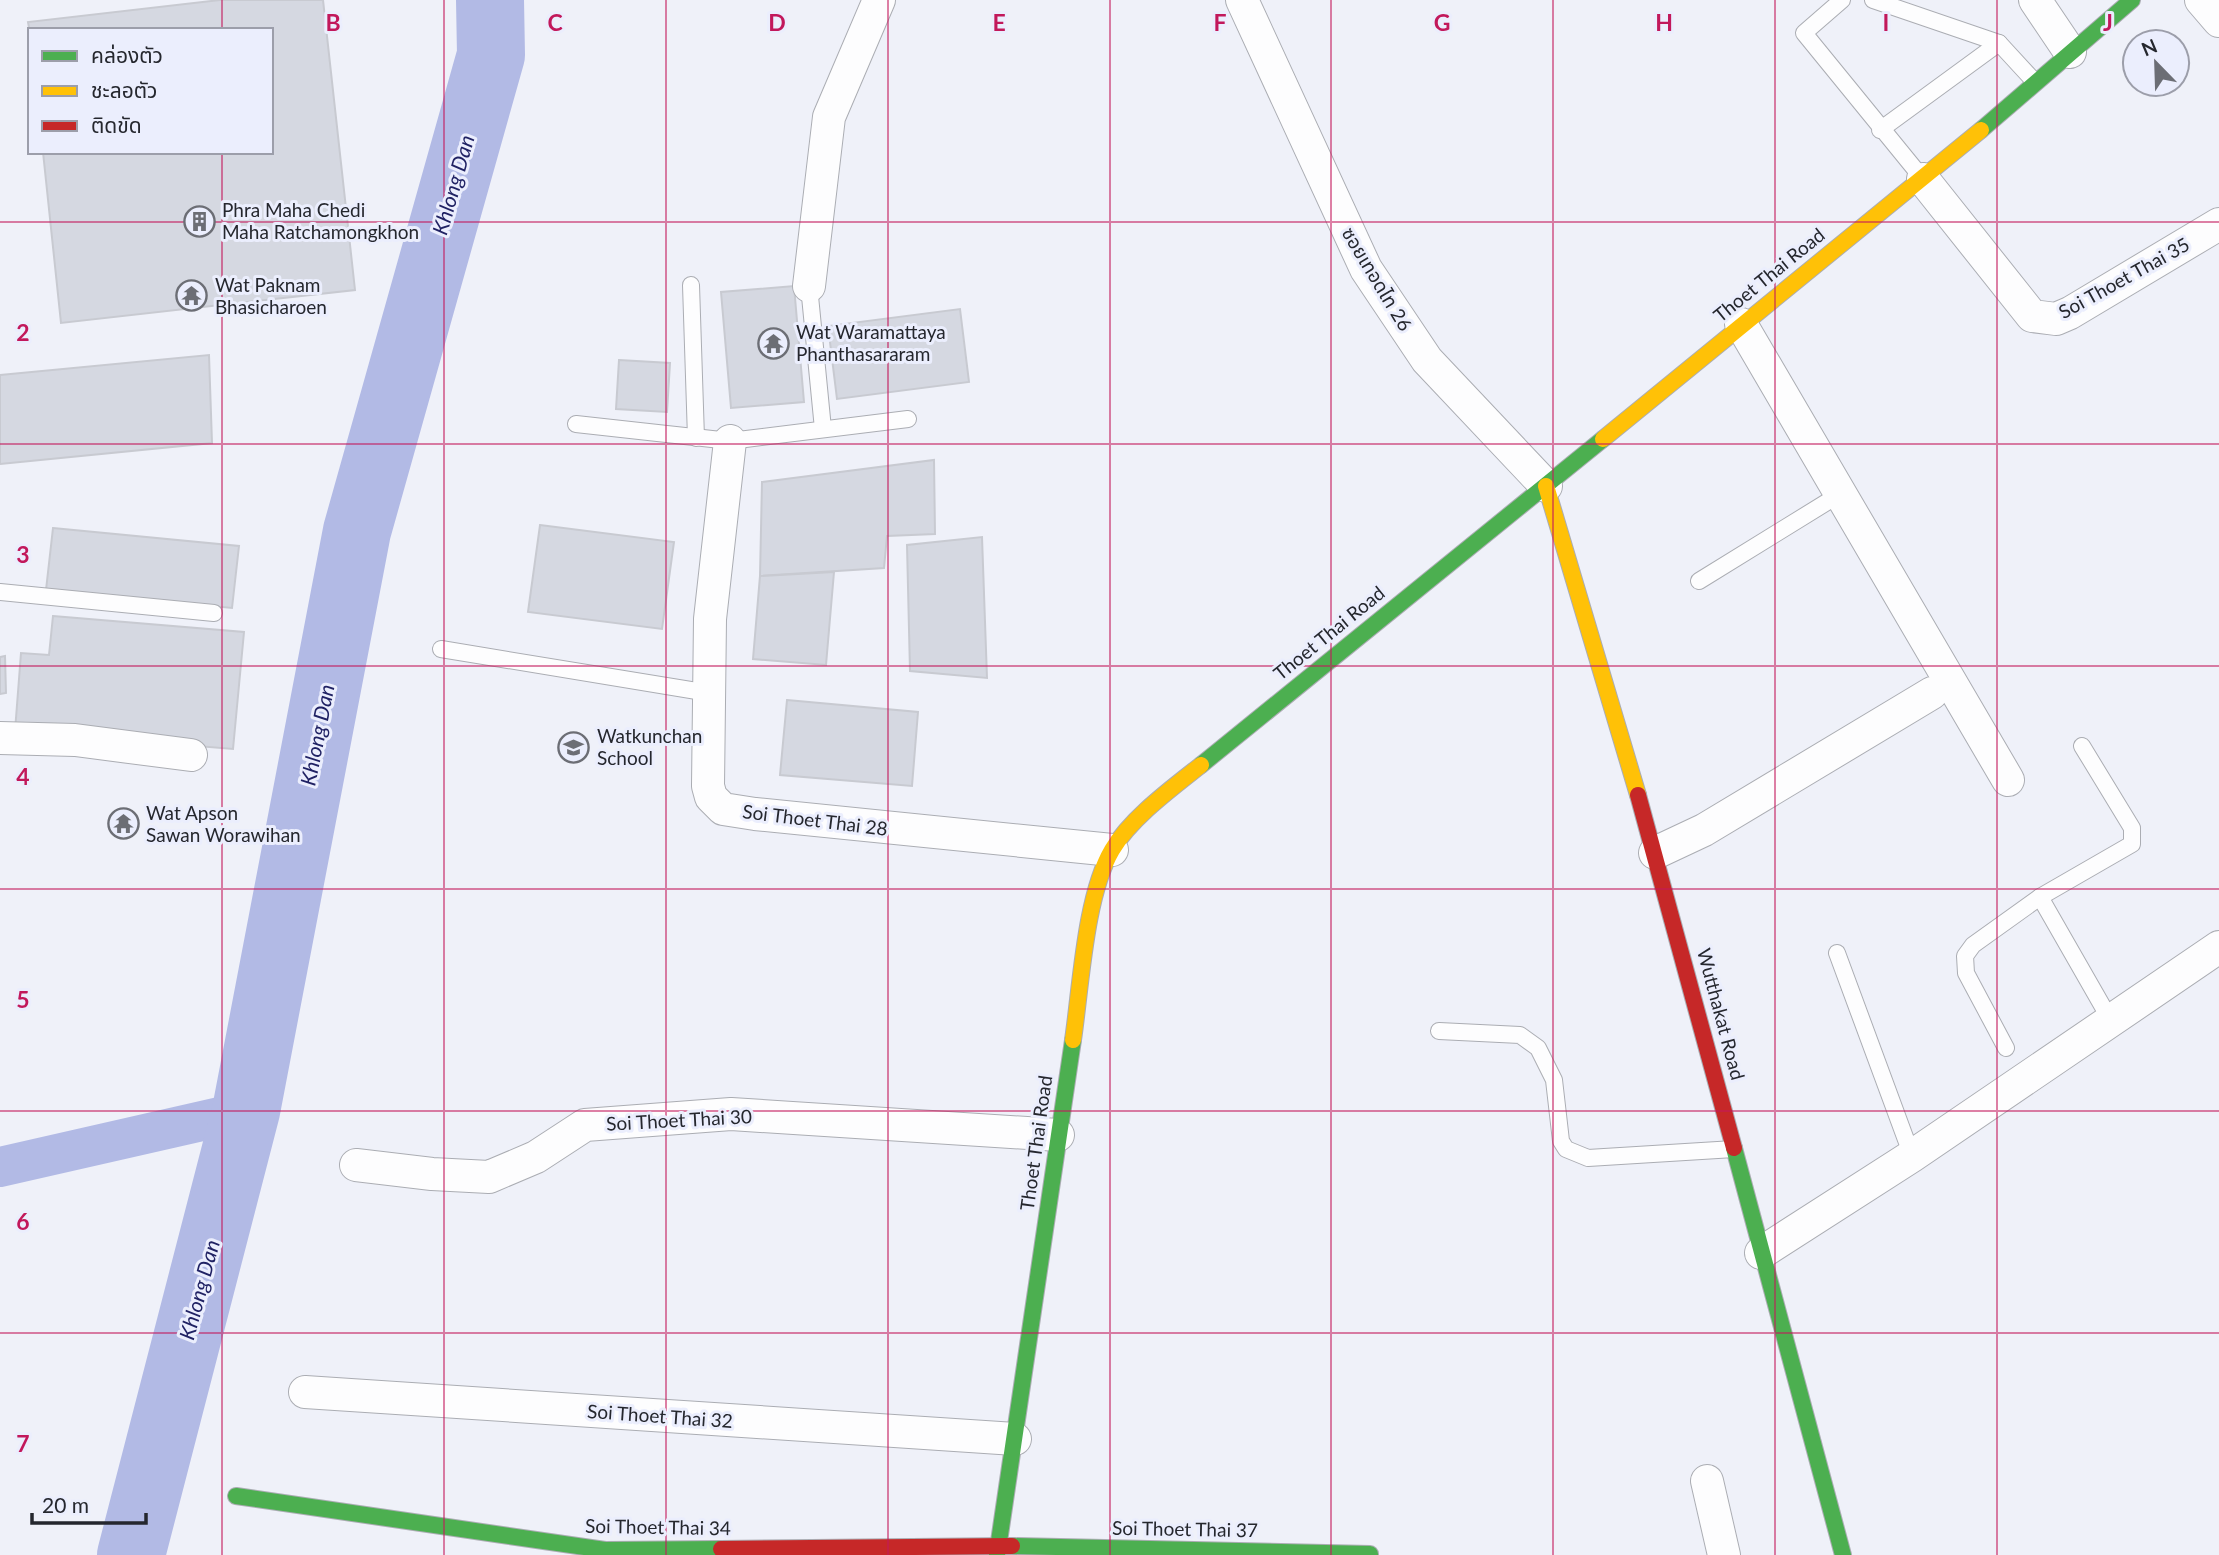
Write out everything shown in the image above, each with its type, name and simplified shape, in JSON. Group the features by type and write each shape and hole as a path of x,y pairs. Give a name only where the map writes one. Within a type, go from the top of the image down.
{"main road":[{"name":"Thoet Thai Road","path":"998,1551 1094,894 1112,850 1155,802 1923,179 2070,51 2118,4"},
{"name":"Wutthakat Road","path":"1546,486 1655,853 1843,1555"},
{"name":"Soi Thoet Thai 34","path":"236,1496 606,1550 998,1551"},
{"name":"Soi Thoet Thai 37","path":"998,1551 1370,1554"}],"street":[{"path":"809,286 829,117 879,0"},
{"name":"ซอยเทอดไท 26","path":"1242,0 1366,269 1427,360 1546,486"},
{"path":"2035,0 2070,51"},
{"path":"2201,0 2219,21"},
{"name":"Soi Thoet Thai 35","path":"1923,179 2032,316 2056,319 2070,313 2219,224"},
{"path":"1741,324 2008,780"},
{"name":"Soi Thoet Thai 28","path":"730,441 710,619 708,786 711,797 723,809 1112,850"},
{"path":"1655,853 1704,830 1931,693"},
{"path":"0,738 75,740 191,755"},
{"path":"1760,1253 1912,1156 2219,947"},
{"name":"Soi Thoet Thai 30","path":"356,1165 432,1174 489,1177 536,1157 585,1125 731,1114 1058,1135"},
{"name":"Soi Thoet Thai 32","path":"305,1392 1015,1439"},
{"path":"1707,1481 1724,1555"}],"lane":[{"path":"1842,0 1804,33 1880,130 1923,179"},
{"path":"1873,0 1999,43 2034,81"},
{"path":"1880,130 1999,43"},
{"path":"691,285 696,438"},
{"path":"809,286 823,429"},
{"path":"576,424 730,441 908,419"},
{"path":"1699,581 1840,494"},
{"path":"0,592 214,613"},
{"path":"441,649 709,693"},
{"path":"2006,1048 1966,973 1965,956 1973,945 2040,897 2132,844 2132,828 2082,746"},
{"path":"2040,897 2111,1021"},
{"path":"1838,953 1912,1156"},
{"path":"1438,1031 1520,1035 1538,1048 1554,1080 1561,1141 1574,1154 1588,1158 1734,1149"}],"building":[{"name":"Phra Maha Chedi Maha Ratchamongkhon","path":"220,0 323,0 355,290 61,323 43,154 273,154 273,28 29,28 28,22"},
{"path":"794,286 804,402 731,408 721,292"},
{"path":"960,309 969,382 837,399 828,326"},
{"path":"209,355 212,443 0,464 0,375"},
{"path":"619,360 670,363 667,412 616,409"},
{"path":"934,460 935,534 887,536 884,568 760,576 762,482"},
{"path":"540,525 674,542 662,629 528,612"},
{"path":"53,528 239,546 232,608 46,590"},
{"path":"982,537 987,678 910,671 907,545"},
{"path":"834,572 826,665 753,659 760,576"},
{"path":"53,616 244,632 233,749 15,731 21,653 49,655"},
{"path":"5,656 6,693 0,694 0,657"},
{"path":"787,700 918,712 912,786 780,775"}],"waterway":[{"name":"Khlong Dan","path":"131,1555 246,1111 357,531 491,55 490,0"},
{"path":"0,1167 246,1111"}],"traffic: fast":[{"path":"1981,130 2132,0"},
{"path":"1201,765 1603,439"},
{"path":"997,1555 1073,1040"},
{"path":"1734,1148 1843,1555"},
{"path":"236,1496 605,1550 721,1549"},
{"path":"1012,1546 1370,1554"}],"traffic: slow":[{"path":"1603,439 1981,130"},
{"path":"1546,486 1638,795"},
{"path":"1073,1040 1090,916 1103,869 1112,850 1130,826 1201,765"}],"traffic: jam":[{"path":"1638,795 1734,1148"},
{"path":"721,1549 1012,1546"}],"place":[{"name":"Phra Maha Chedi Maha Ratchamongkhon","path":"199,221"},
{"name":"Wat Paknam Bhasicharoen","path":"192,296"},
{"name":"Wat Waramattaya Phanthasararam","path":"773,343"},
{"name":"Watkunchan School","path":"574,747"},
{"name":"Wat Apson Sawan Worawihan","path":"123,824"}]}
